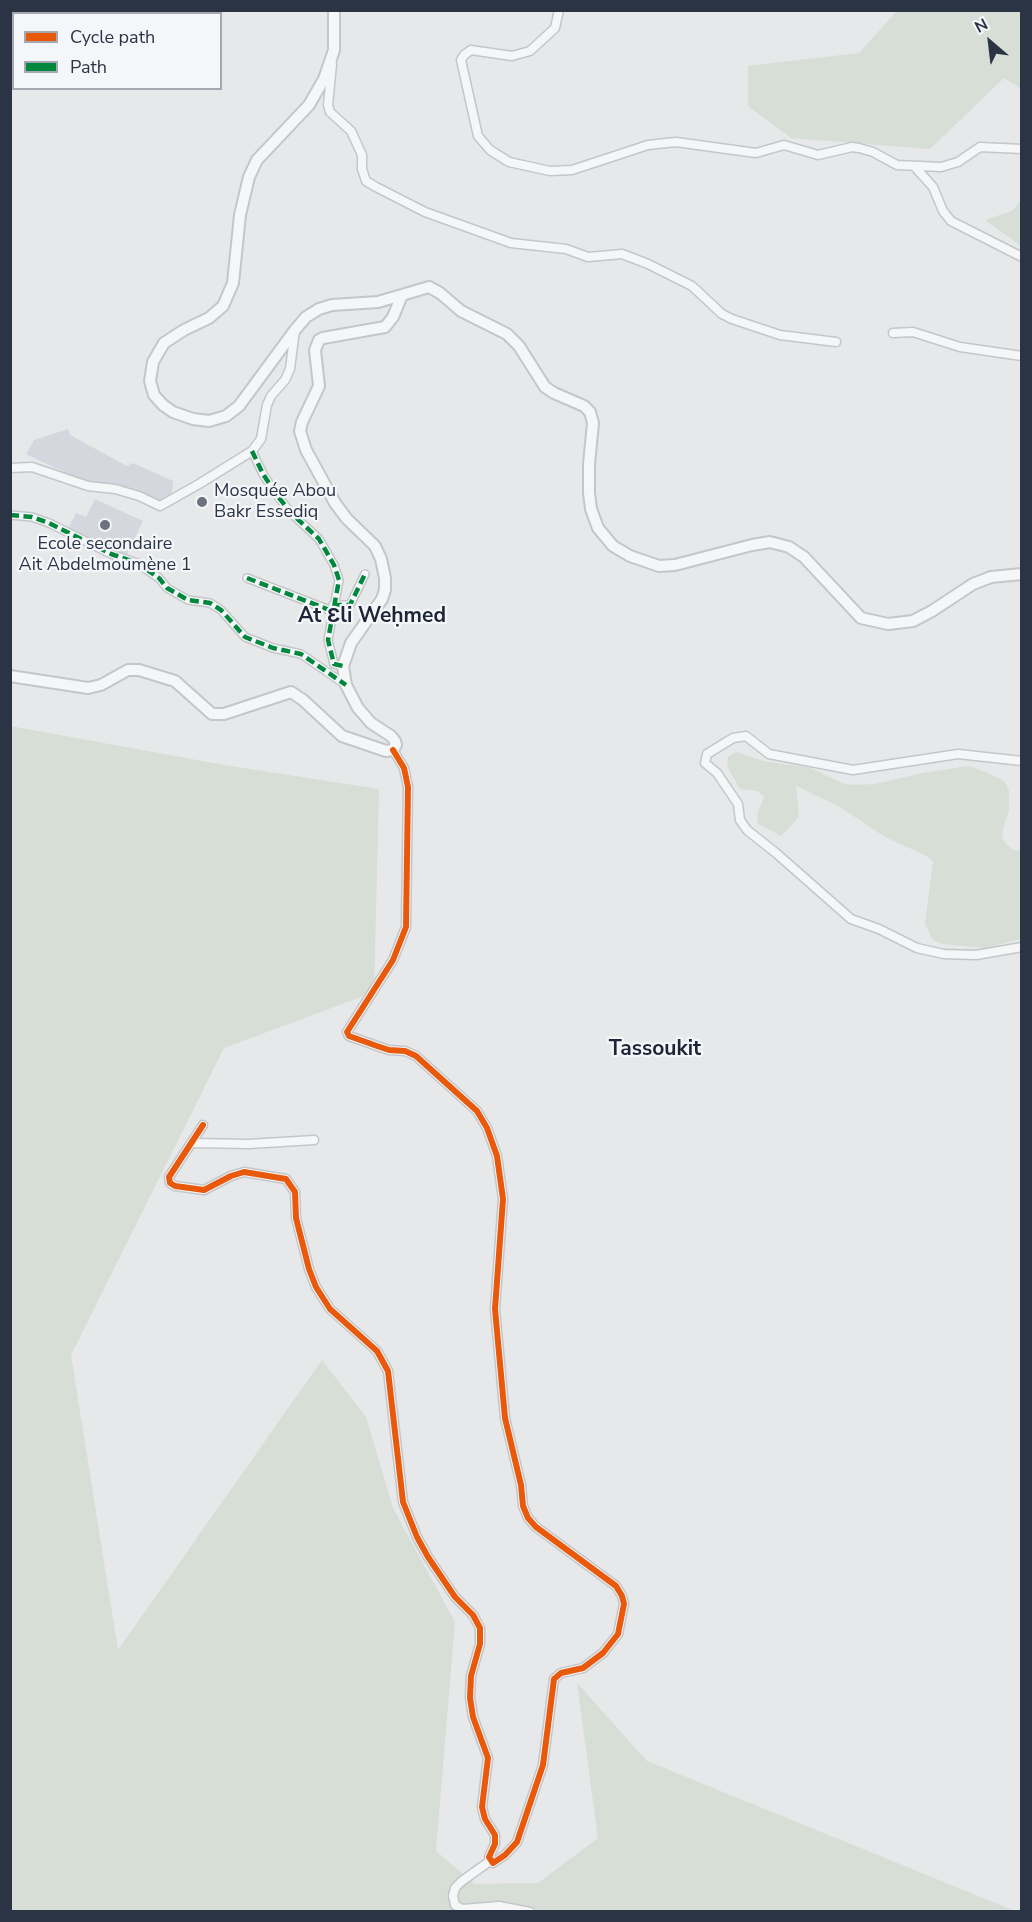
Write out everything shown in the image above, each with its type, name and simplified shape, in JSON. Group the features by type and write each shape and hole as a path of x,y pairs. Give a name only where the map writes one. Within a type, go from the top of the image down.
{"street":[{"path":"334,10 334,50 328,105 330,112 351,130 362,155 362,169 366,182 425,213 511,243 566,249 588,257 622,254 692,286 723,314 732,319 780,336 836,342"},
{"path":"559,10 555,28 530,51 512,56 471,50 461,60 478,136 490,150 509,162 550,171 572,170 648,146 676,142 756,153 784,145 819,155 852,147 897,165 915,167 949,166 980,147 1022,149"},
{"path":"334,50 324,79 309,105 257,160 249,177 240,215 233,284 223,306 209,318 164,343 153,362 150,381 154,395 163,405 193,420 209,421 226,416 239,406 306,317 319,309 332,305 378,302 429,287 461,311 507,334 519,346 545,387 584,406 590,412 593,423 589,464 591,509 598,528 613,546 630,556 659,566 675,565 770,542 789,547 804,557 861,618 888,624 913,621 973,584 991,577 1022,574"},
{"path":"915,167 933,187 943,211 951,221 1022,257"},
{"path":"393,750 396,746 395,741 371,723 358,708 346,686 343,666 351,643 382,599 385,578 381,559 375,546 347,519 335,503 306,450 300,431 319,386 315,350 319,340 385,327 393,317 402,295"},
{"path":"10,468 32,467 88,486 115,489 139,496 160,506 252,451 261,439 267,405 271,396 285,380 290,369 295,330"},
{"path":"893,333 913,332 960,347 1022,356"},
{"path":"252,451 276,494 291,513 319,539 334,565 339,580 328,640 334,664 343,666"},
{"path":"10,515 32,517 49,523 111,554 138,563 159,578 167,588 188,600 210,603 221,610 244,637 273,648 301,654 346,686"},
{"path":"247,578 333,608 350,605 365,574"},
{"path":"10,676 88,688 101,685 128,670 139,670 175,681 212,714 224,714 291,692 342,736 364,745 386,751 393,750"},
{"path":"1022,761 958,754 854,770 769,754 746,736 733,738 707,754 705,763 717,773 738,804 740,820 747,830 777,853 851,919 879,929 917,948 944,954 976,954 1022,947"},
{"path":"393,750 404,768 408,788 406,927 393,960 347,1032 349,1036 376,1046 405,1051 416,1056 477,1111 487,1128 496,1156 503,1199 495,1309 504,1407 521,1485 523,1506 528,1518 536,1527 616,1586 624,1604 618,1634 603,1653 583,1668 561,1673 554,1679 543,1765 517,1842 500,1859 493,1863 490,1861 462,1881 455,1888 453,1896 455,1905 462,1910 499,1906 530,1911"},
{"path":"203,1125 169,1177 170,1183 175,1186 204,1190 244,1172 278,1177 290,1183 295,1192 296,1218 306,1258 316,1287 330,1309 371,1345 385,1364 390,1378 403,1502 428,1557 455,1597 473,1615 480,1628 480,1644 473,1665 470,1698 473,1717 488,1758 482,1802 486,1819 496,1840 489,1857 490,1861"},
{"path":"193,1143 249,1144 315,1140"}],"shaded area":[{"path":"897,11 1021,11 1021,89 1004,78 930,149 791,138 748,106 748,66 859,53"},
{"path":"1021,200 1021,246 985,220 1012,211"},
{"path":"68,429 70,435 127,466 133,463 173,481 170,496 160,503 89,484 26,454 34,440"},
{"name":"Ecole secondaire Ait Abdelmoumène 1","path":"95,499 143,521 126,556 68,529 76,513 86,517"},
{"path":"10,726 224,765 379,789 374,992 224,1048 71,1355 118,1650 322,1360 366,1417 393,1508 455,1622 436,1851 475,1884 538,1883 598,1838 577,1683 647,1761 1015,1911 11,1911"},
{"path":"736,752 763,761 810,768 845,784 875,784 923,773 970,766 1005,782 1009,791 1009,810 1002,837 1007,845 1014,850 1021,851 1021,939 985,948 942,944 933,940 925,924 933,862 927,856 885,837 840,807 796,786 799,817 781,836 758,824 757,815 764,797 758,791 740,789 727,766 728,757"}],"marked path":[{"path":"252,451 276,494 291,513 319,539 334,565 339,580 328,640 334,664 343,666"},
{"path":"10,515 32,517 49,523 111,554 137,563 159,578 167,588 188,600 210,603 221,610 245,637 273,648 301,654 346,685"},
{"path":"333,605 350,605 365,574"},
{"path":"247,578 332,611"}],"cycle path":[{"path":"203,1125 169,1177 170,1183 175,1186 204,1190 244,1172 286,1179 295,1192 296,1218 316,1287 330,1309 377,1351 388,1371 403,1502 428,1557 455,1597 473,1615 480,1628 480,1644 471,1676 470,1698 473,1717 488,1758 482,1807 485,1819 495,1835 495,1844 489,1857 493,1863 505,1855 517,1842 543,1765 554,1679 561,1673 583,1668 603,1653 618,1634 624,1604 616,1586 536,1527 528,1518 523,1506 521,1485 505,1418 495,1309 503,1199 497,1156 487,1128 477,1111 416,1056 405,1051 389,1050 377,1046 349,1036 347,1032 393,960 406,927 408,787 404,768 393,750"}],"place":[{"name":"Mosquée Abou Bakr Essediq","path":"202,502"},
{"name":"Ecole secondaire Ait Abdelmoumène 1","path":"105,525"}],"district":[{"name":"At Ɛli Weḥmed","path":"372,617"},
{"name":"Tassoukit","path":"655,1050"}]}
